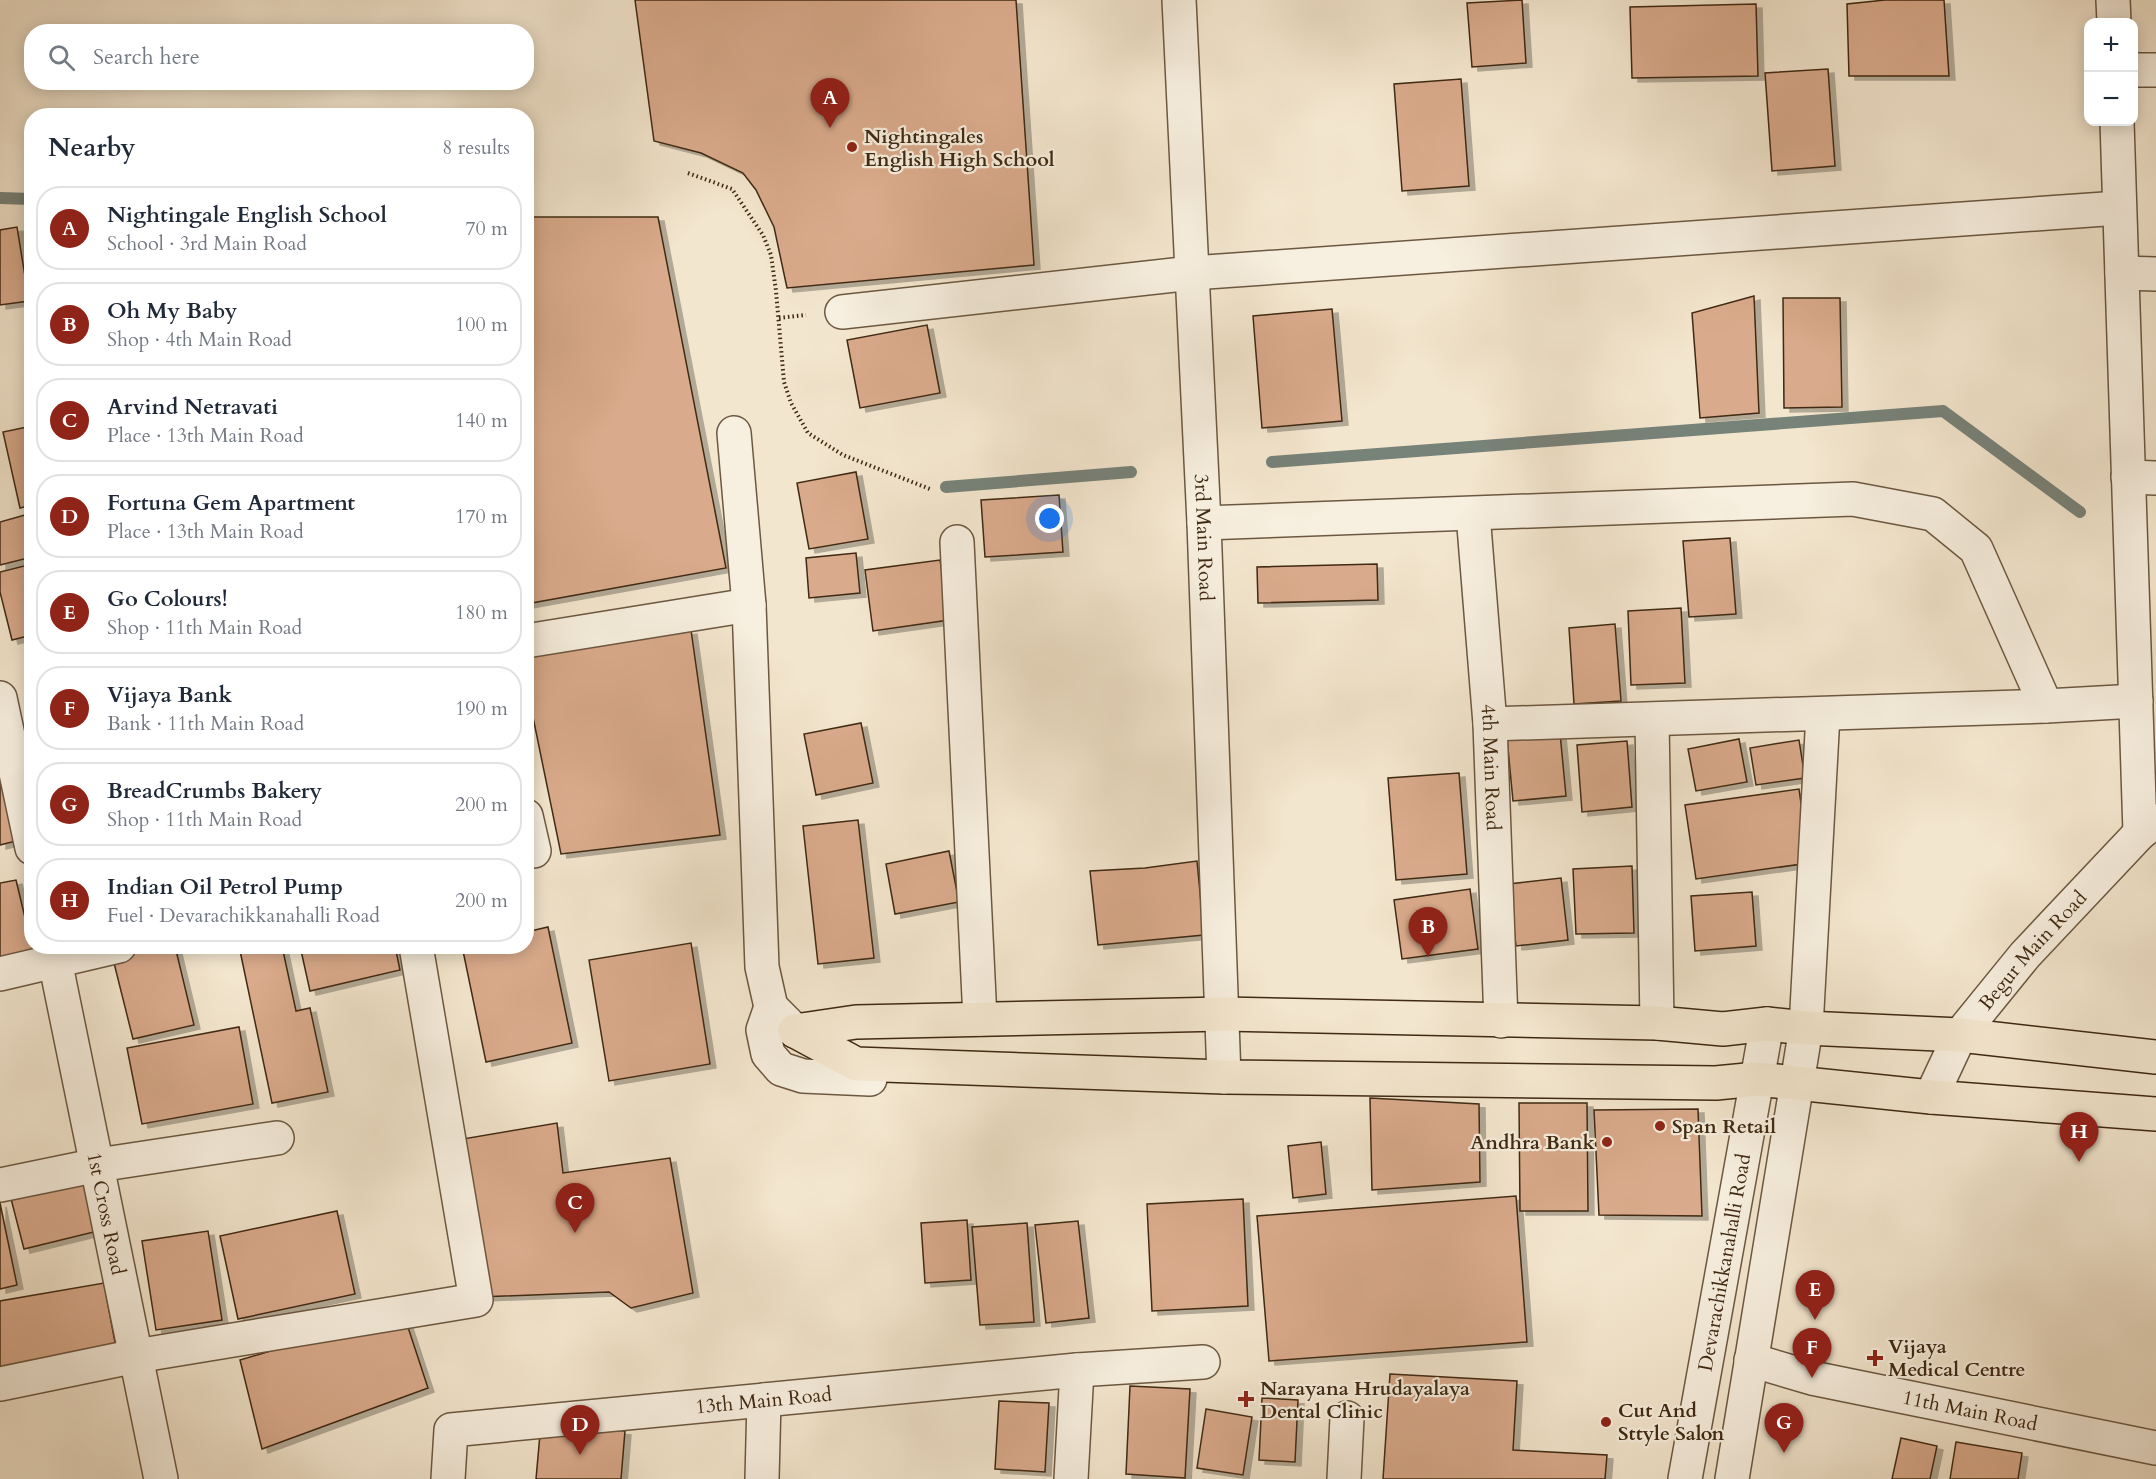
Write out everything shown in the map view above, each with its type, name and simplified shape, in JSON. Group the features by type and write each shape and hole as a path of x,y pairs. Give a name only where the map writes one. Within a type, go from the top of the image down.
{"main road":[{"path":"795,1031 856,1022 1222,1014 1657,1023 1723,1029 1767,1024 1960,1035 2156,1057"},
{"path":"856,1022 863,1071"},
{"path":"795,1031 863,1071 1716,1083 1757,1079 1931,1097 2156,1114"}],"street":[{"name":"3rd Main Road","path":"1179,0 1204,523 1224,1077"},
{"path":"2113,0 2114,18"},
{"path":"2138,70 2156,70"},
{"path":"2117,126 2122,273 2142,478 2136,701 2148,827"},
{"path":"843,312 1192,273 2120,207"},
{"path":"2122,273 2156,274"},
{"path":"734,433 749,605 762,967 771,1007 763,1030 768,1054 781,1069 803,1076 863,1071"},
{"path":"1204,523 1853,499 1934,514 1976,549 2046,706"},
{"name":"4th Main Road","path":"1473,514 1490,724 1502,1021"},
{"path":"957,542 980,1019"},
{"path":"534,640 749,605"},
{"path":"1490,724 1823,714 2136,701"},
{"path":"1732,1479 1806,1028 1823,714"},
{"path":"9,717 24,802"},
{"path":"1652,720 1657,1023"},
{"name":"Begur Main Road","path":"1931,1097 1960,1035 2025,956 2148,827"},
{"path":"0,974 54,954"},
{"name":"1st Cross Road","path":"54,954 161,1479"},
{"path":"0,1384 136,1356 476,1300 417,954"},
{"path":"771,1007 795,1031"},
{"name":"Devarachikkanahalli Road","path":"1685,1479 1767,1024"},
{"path":"0,1185 98,1165 277,1138"},
{"name":"11th Main Road","path":"1752,1360 1812,1378 2156,1448"},
{"name":"13th Main Road","path":"448,1479 451,1430 1077,1370 1203,1362"},
{"path":"1071,1479 1077,1370"},
{"path":"762,1479 764,1400"},
{"path":"1344,1479 1347,1418"}],"path":[{"path":"688,173 732,189 763,235 771,255 776,291 783,382 791,403 808,433 843,455 930,489"}],"building":[{"name":"Nightingales English High School","path":"635,0 1016,0 1034,265 787,288 774,227 756,190 743,173 701,153 654,141"},
{"path":"1522,0 1526,63 1472,67 1467,3"},
{"path":"1885,0 1944,0 1949,76 1849,76 1847,4"},
{"path":"1756,4 1758,76 1632,78 1630,7"},
{"path":"1828,69 1835,166 1772,171 1765,73"},
{"path":"1461,79 1469,186 1402,191 1394,84"},
{"path":"534,217 658,217 726,568 534,603"},
{"path":"17,227 24,270 24,302 0,305 0,230"},
{"path":"1754,296 1759,413 1700,418 1692,313"},
{"path":"1783,298 1840,298 1842,407 1784,408"},
{"path":"1332,309 1342,421 1262,428 1253,316"},
{"path":"927,325 940,393 860,408 847,340"},
{"path":"24,428 24,507 20,508 3,432"},
{"path":"856,472 868,539 809,549 797,483"},
{"path":"1059,495 1063,552 985,557 981,500"},
{"path":"24,515 24,559 0,565 0,522"},
{"path":"1730,538 1736,614 1689,617 1683,541"},
{"path":"856,553 860,593 809,598 806,558"},
{"path":"940,560 949,620 873,631 865,570"},
{"path":"1377,564 1378,600 1258,603 1257,567"},
{"path":"24,566 24,637 12,640 0,592 0,572"},
{"path":"1681,608 1685,683 1631,685 1628,611"},
{"path":"1615,624 1621,701 1574,704 1569,628"},
{"path":"691,630 720,835 561,854 534,722 534,650"},
{"path":"861,723 873,783 816,795 804,734"},
{"path":"1560,733 1566,796 1513,801 1507,738"},
{"path":"1739,739 1747,782 1696,791 1688,749"},
{"path":"1799,740 1805,778 1756,785 1750,748"},
{"path":"1627,741 1632,807 1582,812 1577,745"},
{"path":"1459,773 1467,874 1396,880 1388,778"},
{"path":"0,777 16,841 0,845"},
{"path":"1799,789 1809,863 1696,879 1685,805"},
{"path":"858,820 874,958 818,964 803,826"},
{"path":"949,851 959,902 895,914 886,864"},
{"path":"1197,861 1204,935 1098,945 1090,871 1145,868"},
{"path":"1632,866 1634,933 1576,934 1573,869"},
{"path":"1561,878 1568,940 1516,946 1509,884"},
{"path":"16,880 24,913 24,953 0,958 0,883"},
{"path":"1470,889 1478,949 1402,959 1394,900"},
{"path":"1752,892 1756,946 1695,951 1691,896"},
{"path":"548,927 572,1043 486,1062 464,954 534,954 534,930"},
{"path":"691,943 710,1064 609,1081 589,960"},
{"path":"177,954 194,1025 133,1039 112,955"},
{"path":"241,954 284,954 296,1011 310,1008 328,1092 272,1103"},
{"path":"302,954 397,954 400,970 310,991"},
{"path":"239,1027 253,1104 142,1124 127,1048"},
{"path":"1370,1098 1479,1104 1480,1182 1372,1190"},
{"path":"1519,1103 1587,1103 1588,1211 1520,1211"},
{"path":"1698,1109 1702,1216 1599,1215 1594,1110"},
{"path":"557,1123 563,1173 670,1158 693,1293 631,1308 609,1292 480,1297 451,1141"},
{"path":"1321,1142 1326,1194 1293,1198 1288,1146"},
{"path":"92,1171 106,1229 24,1249 9,1191"},
{"path":"1516,1196 1527,1342 1269,1361 1257,1216"},
{"path":"1243,1199 1248,1306 1152,1311 1147,1204"},
{"path":"0,1203 17,1285 0,1289"},
{"path":"337,1211 355,1294 238,1319 220,1236"},
{"path":"967,1220 971,1280 925,1283 921,1223"},
{"path":"1078,1221 1089,1318 1046,1323 1035,1225"},
{"path":"1027,1223 1034,1322 980,1325 972,1227"},
{"path":"208,1231 222,1320 156,1330 142,1241"},
{"path":"104,1283 116,1348 0,1369 0,1301"},
{"path":"403,1312 428,1388 262,1449 240,1360"},
{"path":"1390,1374 1517,1381 1513,1450 1607,1455 1605,1479 1383,1479"},
{"path":"1130,1386 1190,1389 1185,1478 1126,1474"},
{"path":"1262,1398 1298,1400 1295,1462 1259,1460"},
{"path":"999,1401 1049,1403 1045,1472 995,1469"},
{"path":"1206,1409 1252,1417 1243,1475 1197,1468"},
{"path":"541,1423 625,1431 621,1479 536,1479"},
{"path":"1901,1438 1937,1446 1930,1479 1892,1479"},
{"path":"1956,1442 2022,1453 2018,1479 1950,1479"}],"waterway":[{"path":"0,198 24,199"},
{"path":"1272,462 1943,411 2080,512"},
{"path":"946,487 1131,472"}],"place":[{"name":"Nightingale English School","path":"830,128"},
{"name":"Nightingales English High School","path":"852,147"},
{"name":"Oh My Baby","path":"1428,957"},
{"name":"Span Retail","path":"1660,1126"},
{"name":"Andhra Bank","path":"1607,1142"},
{"name":"Indian Oil Petrol Pump","path":"2079,1162"},
{"name":"Arvind Netravati","path":"575,1233"},
{"name":"Go Colours!","path":"1815,1320"},
{"name":"Vijaya Medical Centre","path":"1875,1358"},
{"name":"Vijaya Bank","path":"1812,1378"},
{"name":"Narayana Hrudayalaya Dental Clinic","path":"1246,1399"},
{"name":"Cut And Sttyle Salon","path":"1606,1422"},
{"name":"BreadCrumbs Bakery","path":"1784,1453"},
{"name":"Fortuna Gem Apartment","path":"580,1455"}]}
